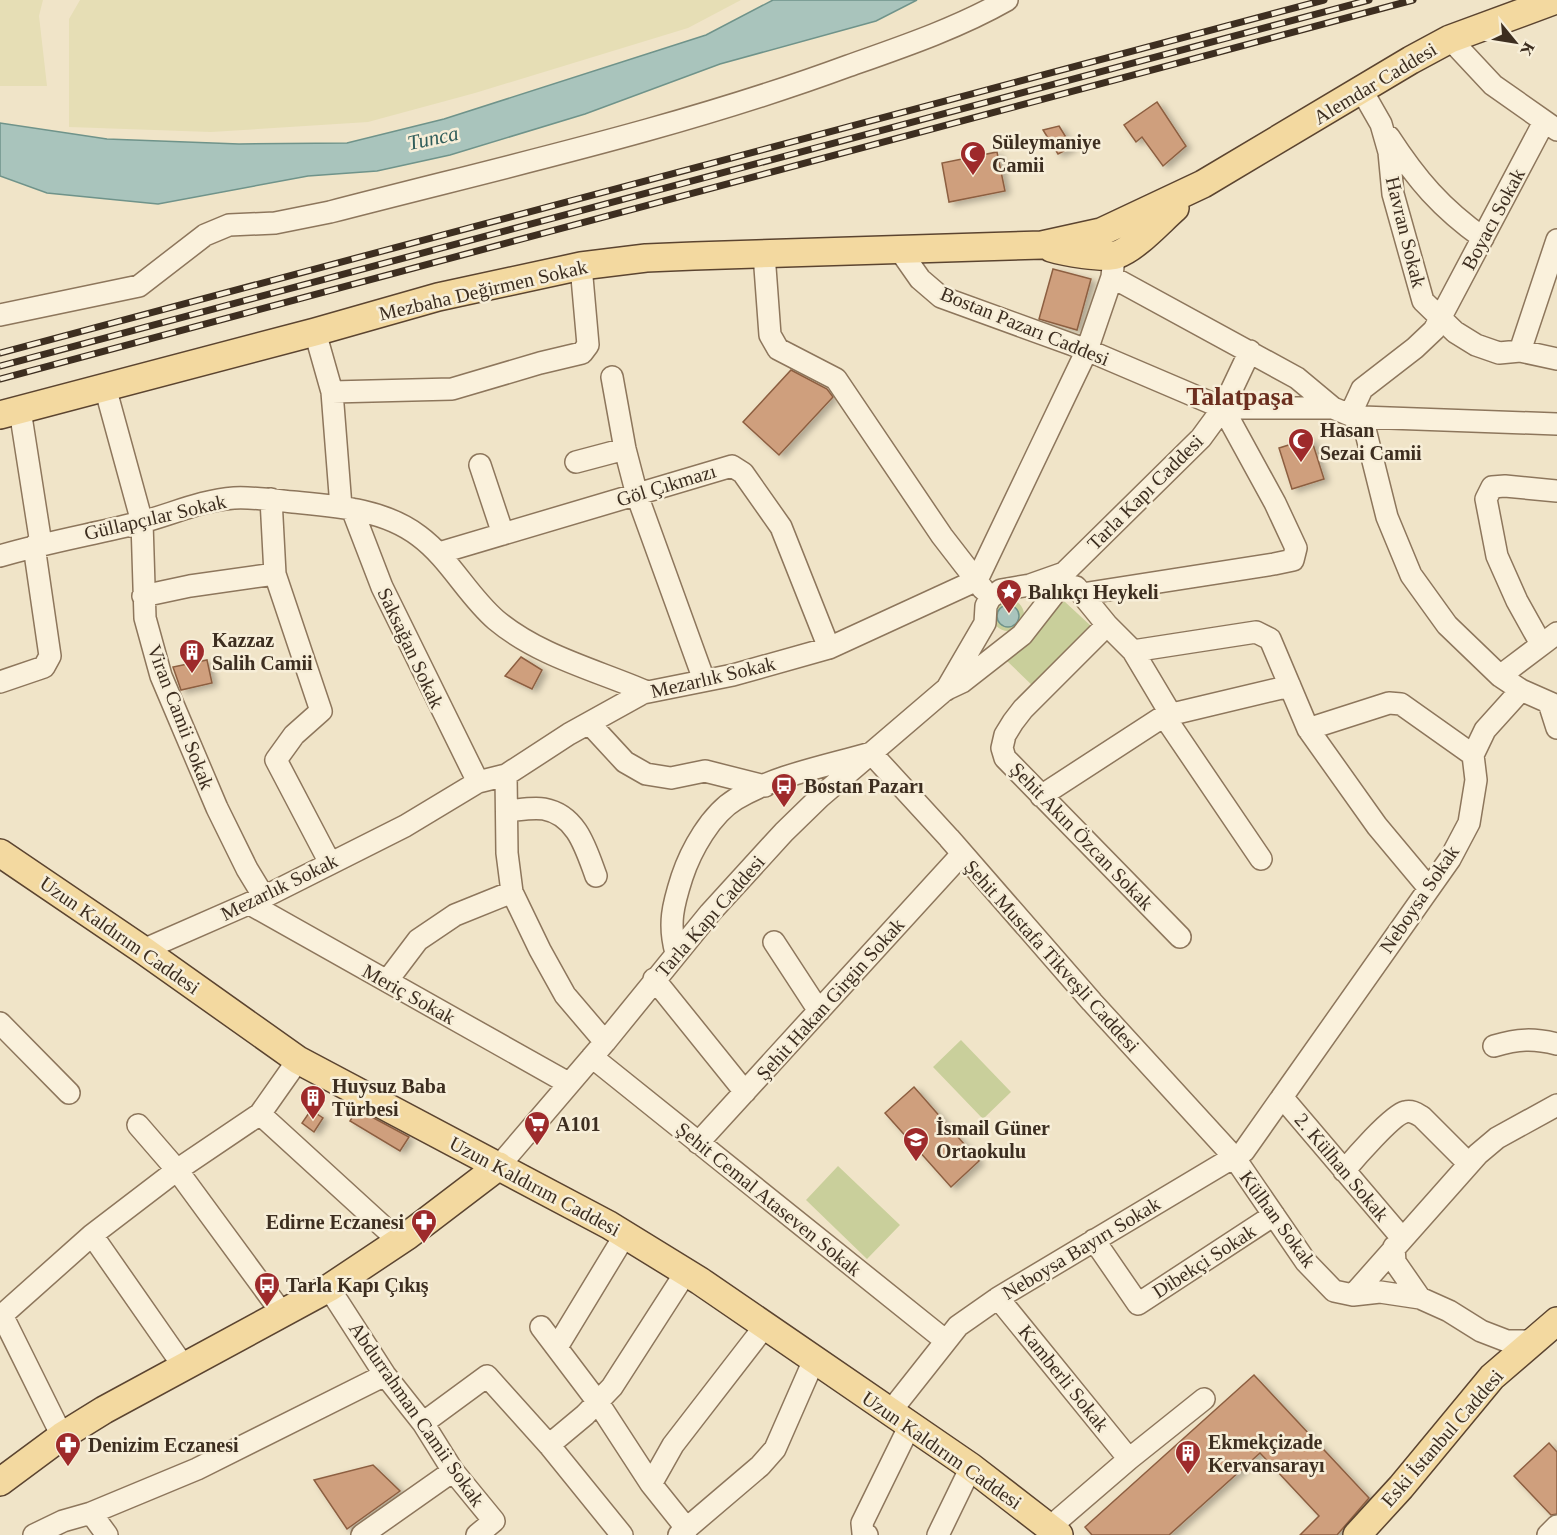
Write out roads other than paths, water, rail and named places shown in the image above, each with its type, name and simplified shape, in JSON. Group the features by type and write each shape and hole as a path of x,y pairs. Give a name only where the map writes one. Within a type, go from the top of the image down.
{"main road":[{"name":"Alemdar Caddesi","path":"899,249 1042,245 1117,247 1203,184 1361,89 1450,39 1556,0"},
{"path":"764,254 899,249"},
{"name":"Mezbaha Değirmen Sokak","path":"10,412 315,332 438,297 581,266 646,258 764,254"},
{"name":"Uzun Kaldırım Caddesi","path":"0,853 298,1060 499,1166 625,1235 686,1272 971,1467 1055,1531"},
{"path":"0,1482 62,1436 104,1410 329,1288 399,1241 499,1166"},
{"name":"Eski İstanbul Caddesi","path":"1357,1535 1401,1487 1492,1377 1556,1322"}],"street":[{"path":"0,315 139,286 205,235 229,225 275,223 330,212 692,118 892,50 990,10 1007,0"},
{"path":"1450,39 1493,85 1551,126"},
{"name":"Havran Sokak","path":"1361,89 1381,124 1389,152 1393,194 1423,301 1455,332 1476,345 1499,353 1520,351 1557,359"},
{"path":"1381,124 1412,172 1459,220 1483,238"},
{"name":"Boyacı Sokak","path":"1348,413 1362,389 1415,348 1434,330 1483,238 1551,126"},
{"path":"1520,351 1557,240"},
{"path":"977,580 1086,350 1117,247 1250,351 1298,378 1348,413 1411,575 1447,625 1500,676 1521,690 1553,704 1557,728"},
{"name":"Bostan Pazarı Caddesi","path":"899,249 920,279 941,297 1086,350 1223,408 1557,424"},
{"path":"764,254 770,335 778,349 836,379 942,536 990,598"},
{"path":"332,393 452,389 582,353 588,345 581,266"},
{"name":"Saksağan Sokak","path":"315,332 332,393 346,508 428,685 478,783"},
{"path":"1082,594 1293,560 1296,548 1275,503 1223,408 1250,351"},
{"path":"612,377 625,449 637,495 704,680"},
{"name":"Viran Camii Sokak","path":"105,387 142,522 145,618 161,676 217,808 247,869 257,900"},
{"name":"Tarla Kapı Caddesi","path":"499,1166 676,953 784,832 945,690 962,682 1022,636 1054,594 1064,573 1201,438 1223,408"},
{"path":"0,682 44,666 50,656 37,545 10,412"},
{"path":"576,462 625,449"},
{"path":"480,465 503,534"},
{"name":"Göl Çıkmazı","path":"439,553 732,466 742,473 781,527 829,648"},
{"path":"1500,676 1549,638 1517,601 1497,556 1486,499 1492,487 1557,491"},
{"name":"Güllapçılar Sokak","path":"0,556 232,498 272,499 346,508 399,524 418,535 439,553 464,586 495,620 523,639 565,661 647,692"},
{"path":"272,499 275,574 321,711 294,735 276,760 330,863"},
{"path":"1064,573 1107,625 1133,651 1167,714 1261,859"},
{"name":"Tarla Kapı Caddesi","path":"945,690 985,622 986,606 990,598 1000,590 1029,585 1064,573"},
{"path":"143,596 190,586 275,574"},
{"name":"Mezarlık Sokak","path":"142,950 257,900 405,826 478,783 506,775 589,723 647,692 733,675 829,648 977,580"},
{"path":"1011,588 1022,594 1028,602 1033,611 1032,622"},
{"path":"985,622 990,632 997,638 1005,641 1016,639"},
{"name":"Şehit Akın Özcan Sokak","path":"1107,625 1023,709 1005,735 1002,747 1005,758 1180,937"},
{"path":"1133,651 1256,632 1270,639 1308,729 1377,826 1428,887"},
{"path":"1041,796 1167,714 1290,686"},
{"path":"1308,729 1389,703 1401,704 1473,755 1485,730 1521,690"},
{"path":"589,723 625,762 646,774 671,778 705,771 765,786"},
{"path":"676,953 671,935 673,904 697,844 713,821 734,800 765,786 799,773 871,753"},
{"name":"Şehit Mustafa Tikveşli Caddesi","path":"871,753 1092,1002 1234,1157"},
{"name":"Neboysa Sokak","path":"1282,1097 1428,887 1450,859 1469,823 1476,780 1473,755"},
{"name":"Şehit Cemal Ataseven Sokak","path":"506,775 507,853 512,892 540,950 598,1049 698,1143 946,1341"},
{"path":"507,811 542,808 554,812 573,824 587,851 596,876"},
{"name":"Şehit Hakan Girgin Sokak","path":"698,1143 962,854"},
{"path":"387,981 417,940 455,915 512,892"},
{"name":"Meriç Sokak","path":"257,900 387,981 568,1083"},
{"path":"774,942 819,1011"},
{"path":"654,979 745,1092"},
{"path":"0,1023 69,1093"},
{"path":"1494,1046 1521,1039 1543,1040 1557,1044"},
{"path":"62,1436 1,1316 92,1235 177,1170 260,1114 298,1060"},
{"name":"Neboysa Bayırı Sokak","path":"867,1535 863,1533 862,1523 900,1419 946,1341 958,1326 998,1298 1244,1151 1282,1097"},
{"name":"2. Külhan Sokak","path":"1282,1097 1344,1171 1398,1243"},
{"path":"1353,1295 1468,1164 1497,1138 1557,1105"},
{"path":"1344,1171 1363,1149 1404,1112 1414,1112 1422,1117 1468,1164"},
{"path":"260,1114 399,1241"},
{"path":"138,1125 177,1170 282,1313"},
{"name":"Külhan Sokak","path":"1234,1157 1305,1262 1334,1291 1353,1295"},
{"name":"Dibekçi Sokak","path":"1094,1240 1138,1304 1274,1215"},
{"path":"92,1235 184,1367"},
{"path":"557,1347 625,1235"},
{"path":"1398,1243 1395,1262 1420,1298"},
{"path":"549,1445 585,1415 612,1387 686,1272"},
{"name":"Abdurrahman Camii Sokak","path":"329,1288 385,1375 423,1423 453,1471 500,1528 477,1535"},
{"path":"1353,1295 1380,1292 1420,1298 1507,1341 1533,1341"},
{"name":"Kamberli Sokak","path":"998,1298 1129,1459"},
{"path":"651,1484 673,1445 765,1326"},
{"path":"542,1327 597,1401 651,1484 692,1530 775,1449 814,1360"},
{"path":"34,1535 63,1521 91,1513 197,1468 385,1375"},
{"path":"423,1423 488,1376 549,1445 622,1535"},
{"path":"1055,1531 1129,1459 1204,1399"},
{"path":"938,1535 971,1467"},
{"path":"362,1535 453,1471"},
{"path":"91,1513 107,1535"},
{"path":"1548,1535 1557,1526"}],"water":[{"name":"Tunca","path":"773,0 917,0 876,21 720,64 585,114 450,155 377,171 308,176 158,204 47,193 0,176 0,123 107,139 239,144 347,143 444,119 706,35"},
{"path":"1008,605 1016,608 1019,616 1016,624 1008,627 1000,624 997,616 1000,608"}],"railway":[{"path":"0,353 1324,0"},
{"path":"0,366 1369,0"},
{"path":"0,379 1413,0"}],"place":[{"name":"Süleymaniye Camii","path":"973,177"},
{"name":"Hasan Sezai Camii","path":"1301,464"},
{"name":"Balıkçı Heykeli","path":"1009,615"},
{"name":"Kazzaz Salih Camii","path":"192,675"},
{"name":"Bostan Pazarı","path":"784,809"},
{"name":"Huysuz Baba Türbesi","path":"313,1121"},
{"name":"A101","path":"537,1147"},
{"name":"İsmail Güner Ortaokulu","path":"916,1163"},
{"name":"Edirne Eczanesi","path":"424,1245"},
{"name":"Tarla Kapı Çıkış","path":"267,1308"},
{"name":"Denizim Eczanesi","path":"68,1468"},
{"name":"Ekmekçizade Kervansarayı","path":"1188,1476"}],"district":[{"name":"Talatpaşa","path":"1240,396"}]}
